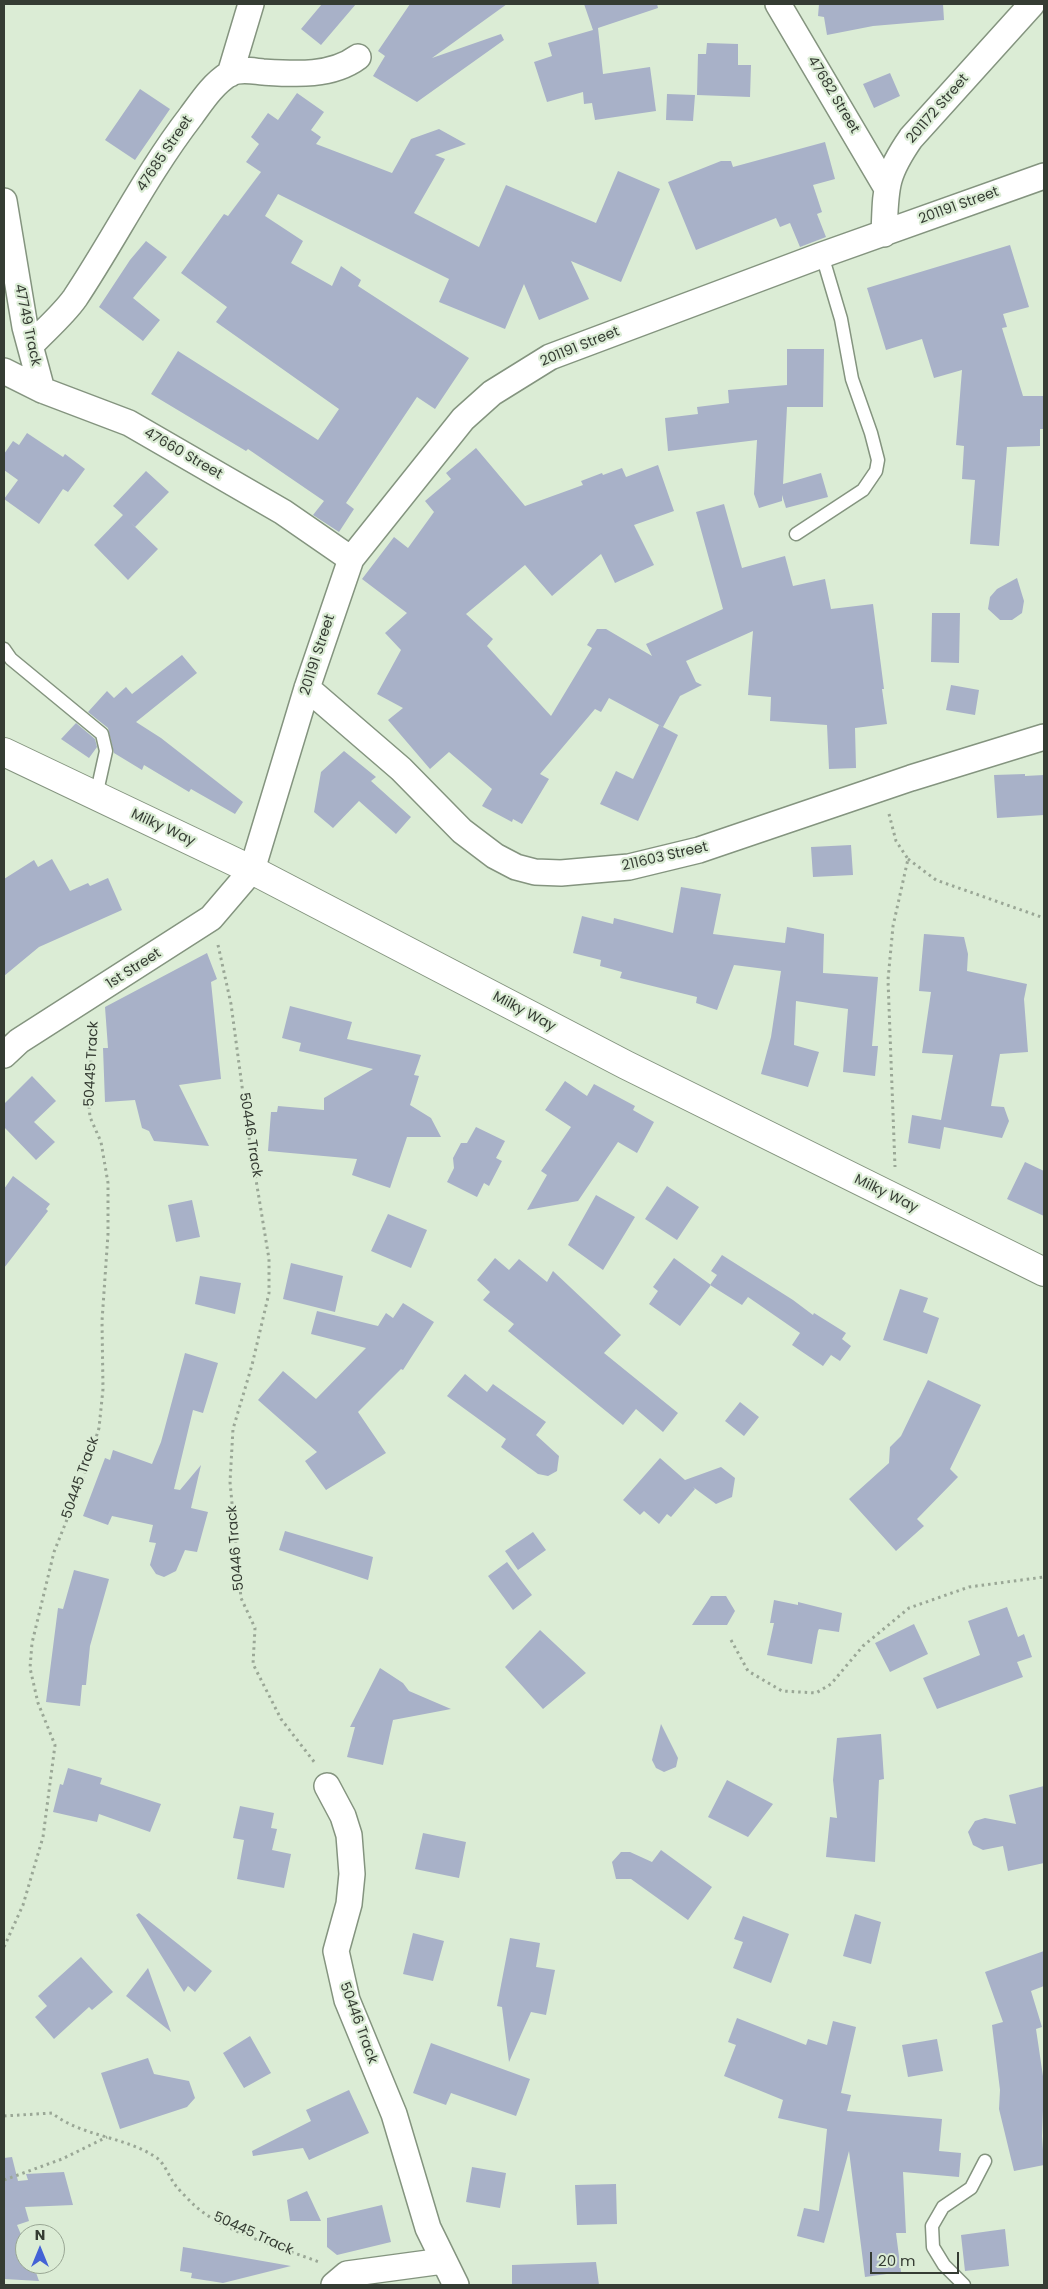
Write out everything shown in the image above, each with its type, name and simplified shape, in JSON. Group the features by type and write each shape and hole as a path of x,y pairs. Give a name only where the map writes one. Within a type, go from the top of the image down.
{"street":[{"path":"230,74 251,4"},
{"name":"47682 Street","path":"778,4 886,187"},
{"name":"201172 Street","path":"884,234 886,187 894,162 911,138 1032,4"},
{"path":"230,74 241,70 301,74 344,66 358,57"},
{"name":"47685 Street","path":"31,345 74,300 176,135 206,95 230,74"},
{"name":"201191 Street","path":"252,870 307,688 351,559 463,419 492,392 550,357 822,255 1044,176"},
{"name":"47749 Track","path":"4,201 25,327 42,390"},
{"name":"47660 Street","path":"4,371 42,390 129,423 284,512 351,559"},
{"name":"211603 Street","path":"307,688 401,769 462,831 495,856 516,867 535,872 561,873 629,867 690,853 882,788 1044,737"},
{"name":"Milky Way","path":"4,752 252,870 626,1065 1044,1272"},
{"name":"1st Street","path":"4,1055 19,1041 212,918 252,870"},
{"name":"50446 Track","path":"327,1786 343,1816 349,1835 352,1874 348,1904 336,1951 347,2000 394,2114 428,2228 456,2285"},
{"path":"341,2280 443,2261"}],"lane":[{"path":"796,534 863,490 876,471 878,460 872,433 852,379 841,319 822,255"},
{"path":"4,649 11,659 102,734 106,751 96,796"},
{"path":"964,2285 944,2265 933,2247 932,2226 943,2207 971,2188 985,2161"}],"path":[{"path":"882,788 896,841 908,859 936,880 1044,918"},
{"path":"898,1200 889,1049 888,980 893,926 908,859"},
{"name":"50446 Track","path":"212,918 231,1004 248,1131 269,1259 269,1293 252,1365 233,1429 230,1482 241,1598 255,1628 253,1664 281,1719 313,1760 327,1786"},
{"name":"50445 Track","path":"4,1947 23,1905 43,1837 55,1745 38,1703 30,1668 32,1643 54,1552 82,1482 99,1428 103,1389 102,1321 108,1234 108,1183 101,1142 90,1117 88,1094 95,1017 92,996"},
{"path":"731,1640 748,1672 782,1691 816,1693 831,1684 863,1646 909,1608 969,1587 1044,1578"},
{"name":"50445 Track","path":"4,2116 52,2113 63,2122 126,2141 158,2159 176,2185 196,2206 221,2222 341,2280"},
{"path":"4,2180 62,2159 107,2136"}],"building":[{"path":"322,4 356,4 321,45 301,29"},
{"path":"410,4 507,4 432,58 501,34 504,40 417,102 373,76 385,56 378,51"},
{"path":"584,4 657,4 658,8 598,28 603,74 650,67 656,111 595,120 592,103 584,104 583,92 547,102 534,62 552,56 548,43 593,30"},
{"path":"819,4 943,4 944,20 873,26 827,35 824,17 818,16"},
{"path":"707,43 738,44 738,65 751,65 750,97 697,95 698,54 706,54"},
{"path":"890,73 900,96 874,108 863,84"},
{"path":"140,89 170,109 135,160 105,140"},
{"path":"297,93 324,112 311,130 321,137 316,144 392,173 411,139 439,129 466,144 435,155 445,159 414,213 479,247 506,185 596,223 618,171 660,189 621,282 571,261 589,299 539,320 524,284 505,329 439,302 449,279 278,194 265,216 303,241 291,263 332,286 341,266 361,280 358,286 469,358 435,409 417,397 346,503 354,509 339,532 313,515 324,501 248,449 246,451 151,394 178,351 318,440 339,409 216,322 227,307 181,273 224,214 228,216 261,172 246,162 259,144 251,137 268,113 278,120"},
{"path":"667,94 695,95 693,121 666,120"},
{"path":"825,142 835,179 813,185 822,212 817,214 826,237 800,247 790,223 780,227 776,218 696,250 668,182 721,161 731,161 733,167"},
{"path":"146,241 167,257 133,298 160,320 143,341 99,307 130,260"},
{"path":"1010,245 1029,307 1003,314 1007,327 1002,328 1023,396 1044,396 1044,429 1040,429 1040,446 1007,447 999,546 970,544 975,480 962,479 964,446 956,445 962,370 934,378 922,339 886,350 867,288"},
{"path":"787,349 824,349 823,407 787,407 783,484 821,473 828,497 786,508 782,495 782,501 759,508 754,494 757,440 668,451 665,418 698,414 697,407 729,403 728,390 787,385"},
{"path":"27,433 63,457 65,454 85,469 68,492 63,489 39,524 4,499 18,480 4,470 4,454 13,441 19,445"},
{"path":"476,448 525,506 583,485 581,481 602,473 603,475 622,468 626,477 658,465 674,511 634,525 654,565 615,583 601,554 552,596 525,565 466,614 493,639 487,646 551,716 592,648 587,645 597,629 606,629 652,656 646,644 723,609 696,512 724,504 742,568 785,556 793,586 825,579 831,609 873,604 887,724 855,728 856,768 829,769 827,725 770,721 771,697 748,695 753,631 686,661 696,682 702,685 680,696 663,727 609,698 601,712 595,709 540,774 549,779 522,824 513,819 512,822 482,806 492,789 449,752 430,769 388,720 403,708 377,694 401,650 385,633 407,613 362,579 394,537 408,548 434,512 425,501 451,479 446,473"},
{"path":"146,471 169,492 135,527 158,549 128,580 94,545 123,515 113,506"},
{"path":"1017,578 1024,601 1022,613 1012,620 1000,620 988,609 990,597 997,589"},
{"path":"932,613 960,613 959,663 931,662"},
{"path":"182,655 197,673 136,722 161,738 243,802 235,814 191,789 189,792 144,765 142,770 114,753 108,728 88,712 107,691 114,698 126,687 132,694"},
{"path":"951,685 979,690 975,715 946,710"},
{"path":"76,723 95,739 97,747 89,758 61,739"},
{"path":"659,725 678,735 638,821 600,804 616,771 633,779"},
{"path":"344,751 376,777 371,781 411,817 396,834 359,801 333,828 314,812 321,772"},
{"path":"1025,774 1025,776 1044,775 1044,815 997,818 994,775"},
{"path":"851,845 853,875 813,877 811,847"},
{"path":"52,859 70,891 88,883 90,886 108,878 122,910 39,947 4,976 4,879 34,860 38,867"},
{"path":"681,887 721,894 713,934 785,943 787,927 824,934 823,973 878,977 872,1046 878,1046 875,1076 843,1072 848,1009 796,1001 794,1045 819,1052 808,1087 761,1074 771,1037 781,971 734,965 717,1010 696,1003 697,997 620,978 622,972 600,966 601,960 573,953 582,916 613,924 614,918 673,933"},
{"path":"924,934 964,937 968,954 967,971 1027,984 1024,999 1028,1052 1000,1054 991,1106 1004,1107 1009,1121 1002,1138 944,1127 940,1149 908,1143 912,1115 941,1120 953,1055 922,1053 931,992 919,991"},
{"path":"207,953 217,979 211,982 221,1079 179,1085 209,1146 154,1141 149,1131 142,1128 135,1100 105,1102 103,1048 108,1048 105,1007"},
{"path":"290,1006 352,1022 347,1039 421,1055 414,1075 419,1076 410,1105 431,1118 441,1137 407,1137 390,1188 352,1175 357,1159 268,1151 271,1112 277,1112 278,1106 324,1110 324,1098 373,1069 299,1051 301,1043 282,1038"},
{"path":"32,1076 56,1101 34,1122 55,1142 36,1160 4,1127 4,1104"},
{"path":"565,1081 587,1096 594,1084 635,1106 633,1110 654,1122 637,1153 618,1142 578,1201 527,1210 547,1175 541,1171 571,1127 545,1110"},
{"path":"476,1127 505,1141 496,1158 502,1161 489,1186 484,1183 477,1197 447,1182 454,1168 453,1158 461,1143 467,1143"},
{"path":"1025,1162 1044,1171 1044,1216 1007,1199"},
{"path":"13,1176 50,1204 46,1209 48,1211 4,1268 4,1189"},
{"path":"667,1186 699,1207 677,1240 645,1219"},
{"path":"596,1195 635,1217 603,1270 568,1245"},
{"path":"192,1200 200,1237 176,1242 168,1205"},
{"path":"388,1214 427,1230 411,1268 371,1251"},
{"path":"722,1255 793,1300 813,1315 814,1313 846,1333 842,1339 851,1346 840,1361 831,1355 823,1366 792,1345 800,1333 748,1297 742,1305 710,1285 717,1275 711,1271"},
{"path":"495,1258 509,1270 519,1259 547,1282 553,1271 621,1335 604,1353 678,1413 663,1432 636,1409 623,1425 508,1331 514,1324 483,1300 490,1292 477,1280"},
{"path":"674,1258 711,1285 680,1326 649,1304 658,1291 653,1287"},
{"path":"291,1263 343,1276 335,1312 283,1299"},
{"path":"200,1276 241,1283 235,1314 195,1304"},
{"path":"900,1289 928,1298 923,1312 939,1318 927,1354 883,1340"},
{"path":"403,1303 434,1322 403,1370 401,1369 358,1412 386,1453 326,1490 305,1461 317,1452 258,1400 283,1371 316,1399 366,1348 311,1334 317,1311 378,1326 386,1313 393,1318"},
{"path":"185,1353 218,1363 203,1413 193,1410 174,1489 180,1490 201,1465 191,1508 208,1512 197,1552 185,1550 176,1571 164,1577 156,1574 150,1565 156,1543 149,1542 153,1525 112,1516 108,1525 83,1516 105,1458 110,1460 113,1450 152,1464 161,1442"},
{"path":"465,1374 487,1392 493,1384 546,1422 536,1435 559,1456 557,1471 548,1476 538,1474 501,1447 506,1439 447,1396"},
{"path":"928,1380 981,1405 950,1469 958,1477 917,1519 924,1526 896,1551 849,1499 889,1463 890,1447 901,1436"},
{"path":"740,1402 759,1417 744,1436 725,1421"},
{"path":"660,1458 685,1480 721,1467 735,1478 732,1497 716,1504 693,1487 695,1489 671,1517 667,1514 659,1524 644,1511 640,1515 623,1500"},
{"path":"285,1531 373,1557 368,1580 279,1550"},
{"path":"533,1532 546,1550 518,1570 505,1551"},
{"path":"507,1562 532,1595 513,1610 488,1576"},
{"path":"74,1570 109,1579 90,1646 86,1685 82,1685 80,1706 46,1702 58,1608 63,1609"},
{"path":"711,1596 726,1596 735,1611 727,1625 692,1625"},
{"path":"774,1600 798,1605 798,1602 842,1613 839,1632 819,1629 812,1664 767,1655 774,1623 770,1623"},
{"path":"1007,1607 1018,1637 1024,1634 1032,1657 1017,1662 1023,1677 937,1709 923,1678 980,1655 968,1621"},
{"path":"914,1624 928,1654 890,1672 875,1643"},
{"path":"540,1630 586,1673 543,1709 505,1667"},
{"path":"380,1668 403,1683 409,1691 451,1709 393,1720 383,1765 347,1757 355,1727 350,1727"},
{"path":"661,1724 678,1758 676,1767 664,1772 656,1768 652,1760"},
{"path":"881,1734 884,1779 879,1780 875,1862 826,1857 830,1817 837,1818 833,1780 837,1738"},
{"path":"68,1768 102,1778 100,1784 161,1804 150,1832 99,1814 97,1822 53,1812 60,1784 63,1785"},
{"path":"727,1780 773,1804 748,1837 708,1817"},
{"path":"1044,1786 1044,1863 1008,1871 1003,1846 983,1850 973,1845 968,1832 975,1821 985,1818 1016,1824 1009,1795"},
{"path":"240,1806 274,1813 271,1828 277,1829 272,1850 291,1854 284,1888 237,1879 244,1840 233,1838"},
{"path":"423,1833 466,1842 459,1878 415,1869"},
{"path":"661,1850 712,1887 688,1920 631,1879 616,1879 612,1862 621,1852 630,1852 652,1862"},
{"path":"139,1913 212,1971 195,1992 188,1986 184,1992 136,1915"},
{"path":"855,1914 881,1922 871,1964 843,1956"},
{"path":"743,1916 789,1934 771,1983 733,1968 743,1942 734,1939"},
{"path":"413,1933 444,1941 433,1981 403,1974"},
{"path":"510,1938 540,1943 536,1967 555,1970 546,2015 531,2012 509,2062 502,2007 497,2006"},
{"path":"1044,1951 1044,1986 1031,1991 1042,2027 1036,2029 1044,2083 1042,2136 1044,2165 1014,2171 999,2109 1000,2090 992,2025 1003,2022 985,1972"},
{"path":"81,1957 113,1992 92,2010 89,2007 54,2039 35,2017 47,2006 38,1996"},
{"path":"148,1968 171,2032 126,1996"},
{"path":"737,2018 806,2045 808,2039 827,2045 833,2021 856,2027 841,2093 851,2095 847,2111 942,2119 939,2151 961,2153 959,2177 903,2172 906,2233 896,2233 901,2272 865,2277 849,2151 824,2243 797,2236 804,2208 819,2211 827,2129 778,2118 783,2100 724,2076 736,2045 728,2042"},
{"path":"250,2036 271,2073 244,2088 223,2053"},
{"path":"937,2039 943,2071 908,2077 902,2045"},
{"path":"431,2043 530,2079 516,2116 451,2093 446,2105 413,2093"},
{"path":"148,2058 154,2074 189,2081 195,2098 187,2107 120,2129 101,2073"},
{"path":"349,2090 369,2133 309,2160 303,2148 253,2156 252,2151 311,2121 306,2110"},
{"path":"12,2157 18,2181 28,2180 26,2174 64,2172 73,2205 25,2207 29,2221 15,2224 15,2274 37,2274 39,2281 4,2279 4,2158"},
{"path":"472,2167 506,2173 500,2208 466,2202"},
{"path":"616,2184 617,2224 577,2225 575,2185"},
{"path":"307,2191 321,2221 290,2221 287,2200"},
{"path":"382,2205 391,2242 337,2255 327,2247 327,2218"},
{"path":"1005,2229 1009,2266 965,2271 961,2235"},
{"path":"183,2247 291,2266 223,2283 191,2278 192,2273 180,2271"},
{"path":"596,2262 599,2285 512,2285 512,2265"}]}
